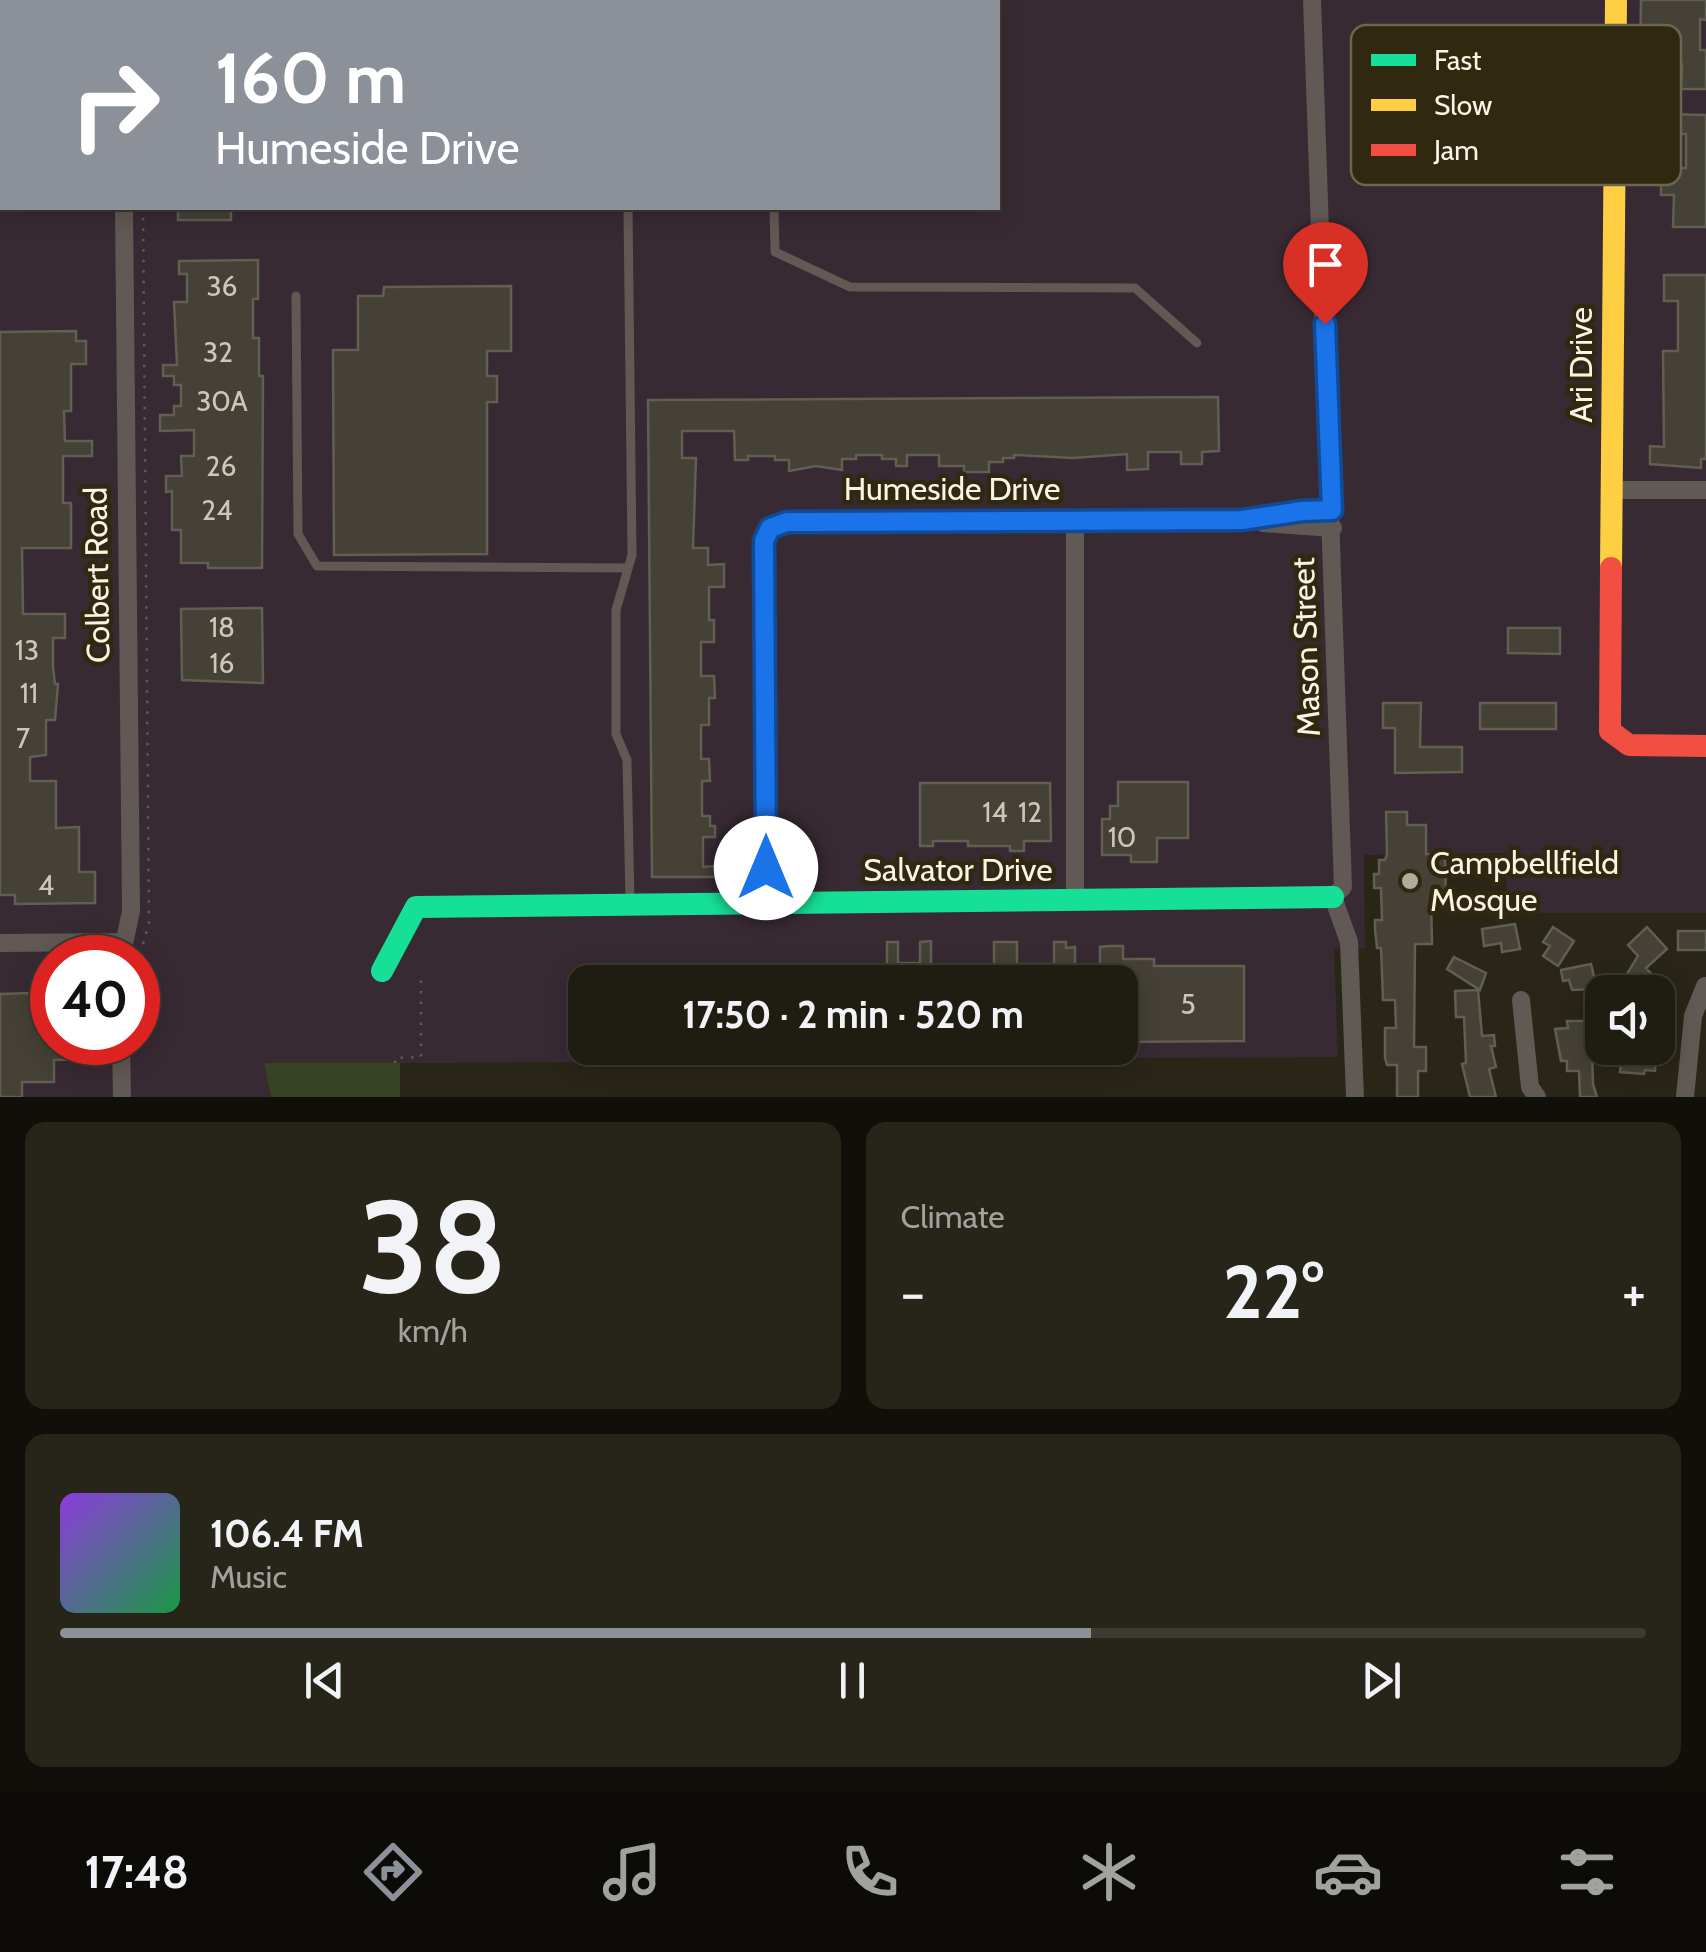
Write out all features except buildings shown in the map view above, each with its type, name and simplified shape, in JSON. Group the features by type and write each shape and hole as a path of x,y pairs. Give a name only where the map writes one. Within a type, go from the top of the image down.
{"street":[{"name":"Ari Drive","path":"1616,0 1616,25"},
{"name":"Mason Street","path":"1313,3 1343,886 1334,898 1350,942 1356,1097"},
{"name":"Ari Drive","path":"1615,185 1610,731 1629,745 1706,746"},
{"name":"Colbert Road","path":"124,210 129,935"},
{"path":"1613,490 1706,490"},
{"name":"Humeside Drive","path":"766,904 764,541 770,528 787,522 1242,520 1302,511 1332,519"},
{"path":"1075,521 1075,902"},
{"name":"Salvator Drive","path":"382,971 416,906 1334,898"},
{"path":"0,943 30,944"},
{"path":"1685,1097 1693,1016 1705,986"},
{"path":"1521,1000 1530,1087 1537,1097"},
{"path":"121,1065 122,1097"}],"lane":[{"path":"628,210 632,555 616,610 616,734 627,760 630,905"},
{"path":"774,210 775,252 850,287 1135,288 1197,343"},
{"path":"296,296 298,534 317,566 628,568"}],"path":[{"path":"140,935 150,923 143,210"},
{"path":"395,1063 395,1058 421,1058 421,980"}],"shaded area":[{"path":"1000,0 1706,0 1706,913 1507,913 1506,853 1364,855 1365,948 1334,949 1338,1057 1138,1058 1138,965 568,965 568,1062 265,1064 271,1097 0,1097 0,210 1000,210"}],"green space":[{"path":"264,1063 400,1063 400,1097 271,1097"}],"traffic: fast":[{"path":"790,522 1242,520 1332,511"},
{"path":"382,971 416,907 1333,897"}],"traffic: slow":[{"path":"1616,0 1616,25"},
{"path":"1611,568 1614,185"},
{"path":"766,904 764,541 769,529 790,522"}],"traffic: jam":[{"path":"1611,568 1610,731 1629,745 1706,746"}],"place":[{"name":"Campbellfield Mosque","path":"1410,881"}],"route":[{"path":"766,868 764,541 770,528 787,522 1242,520 1332,510 1325,324"}]}
